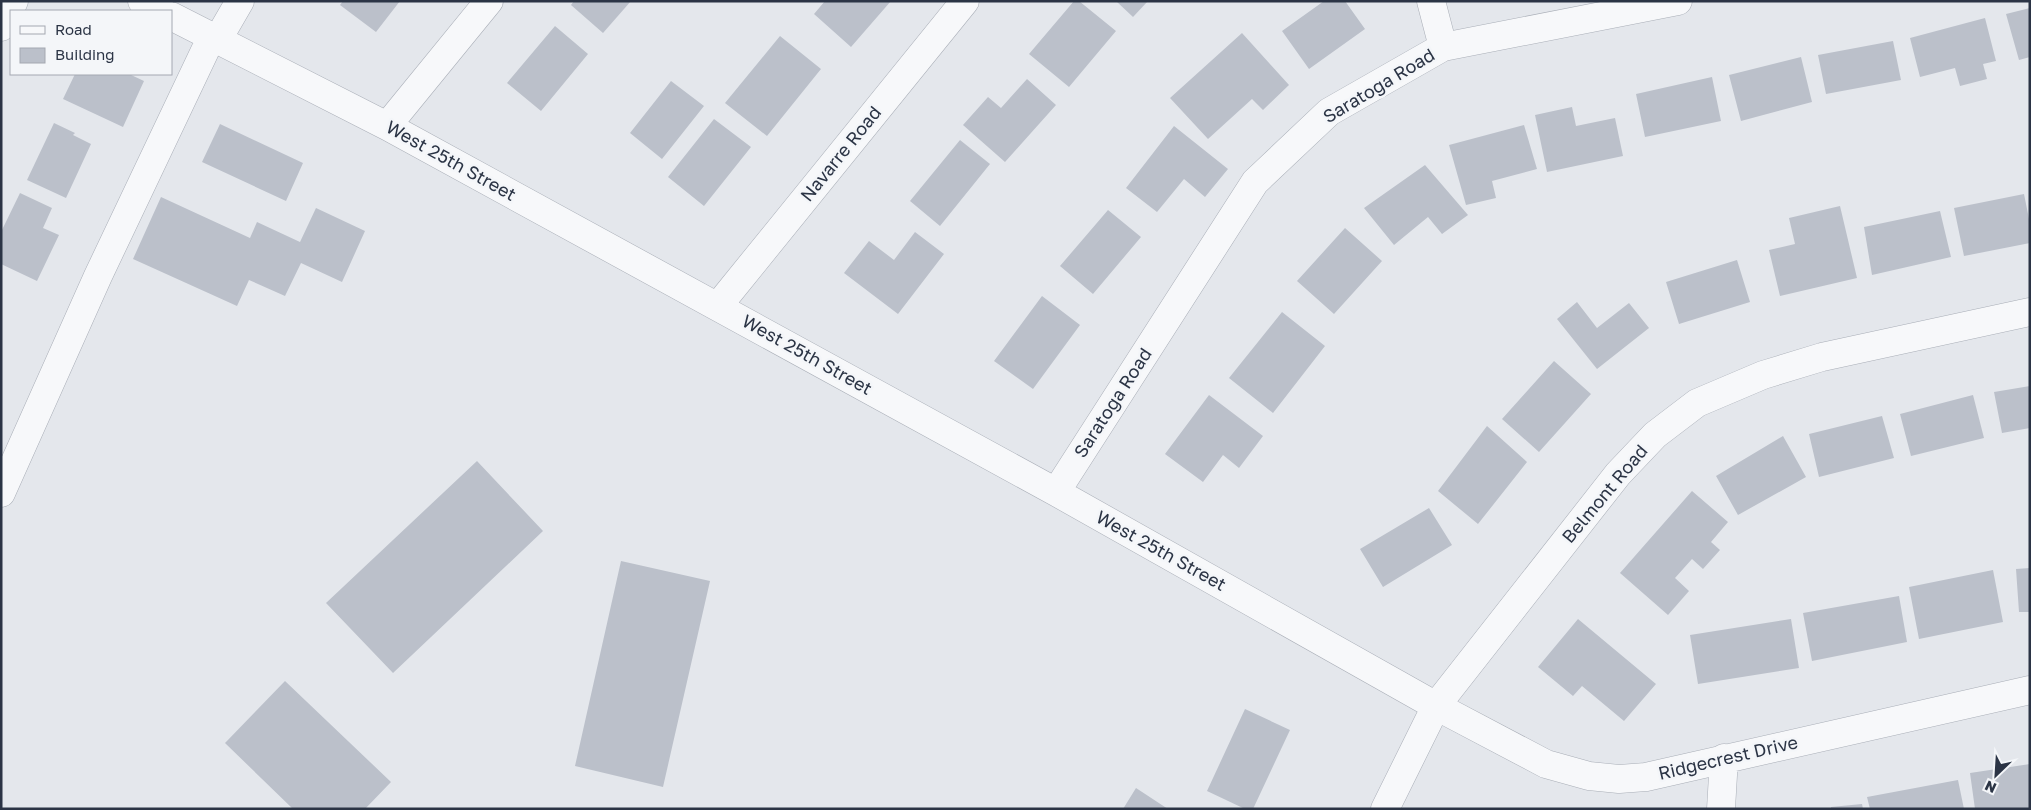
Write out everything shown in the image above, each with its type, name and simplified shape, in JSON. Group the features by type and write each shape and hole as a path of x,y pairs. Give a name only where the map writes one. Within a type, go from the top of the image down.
{"street":[{"path":"1,27 14,1"},
{"path":"142,1 160,10"},
{"path":"1,493 98,276 215,38 240,1"},
{"path":"387,126 489,1"},
{"name":"Navarre Road","path":"718,306 965,1"},
{"path":"1431,1 1443,47"},
{"name":"Saratoga Road","path":"1056,492 1256,182 1329,112 1443,47 1678,1"},
{"name":"West 25th Street","path":"172,16 387,126 718,306 1056,492 1436,706"},
{"name":"Belmont Road","path":"1385,809 1436,706 1618,474 1655,435 1697,403 1763,375 1822,357 2030,312"},
{"name":"Ridgecrest Drive","path":"1436,706 1546,764 1589,776 1619,779 1646,777 2030,690"},
{"path":"1721,809 1724,758"}],"building":[{"path":"343,1 400,1 376,32 340,5"},
{"path":"574,1 631,1 603,33 571,5"},
{"path":"825,1 891,1 851,47 814,14"},
{"path":"1074,1 1079,1 1116,31 1069,87 1029,54"},
{"path":"1116,1 1148,1 1133,17"},
{"path":"1324,1 1345,1 1365,29 1309,69 1282,31"},
{"path":"2030,8 2030,57 2019,60 2006,14"},
{"path":"1985,18 1996,61 1983,64 1987,79 1960,86 1955,68 1920,77 1910,38"},
{"path":"555,26 588,54 541,111 507,83"},
{"path":"1242,33 1289,85 1263,110 1252,99 1208,139 1170,98"},
{"path":"780,36 821,69 767,136 725,103"},
{"path":"1893,41 1901,80 1826,94 1818,55"},
{"path":"1801,57 1812,102 1741,121 1729,75"},
{"path":"75,75 131,75 144,81 123,127 63,99"},
{"path":"1712,77 1721,121 1645,137 1636,94"},
{"path":"1027,79 1056,105 1005,162 963,125 988,97 1001,108"},
{"path":"671,81 704,106 662,159 630,133"},
{"path":"1572,107 1576,126 1615,118 1623,156 1547,172 1535,115"},
{"path":"714,119 751,147 704,206 668,177"},
{"path":"54,123 75,133 73,135 91,144 66,198 27,180"},
{"path":"220,124 303,163 286,201 202,162"},
{"path":"1524,125 1537,169 1492,181 1496,198 1466,205 1449,145"},
{"path":"1174,126 1228,169 1205,197 1184,179 1157,212 1126,188"},
{"path":"960,140 990,164 940,226 910,201"},
{"path":"1425,165 1468,215 1442,234 1428,217 1394,245 1364,208"},
{"path":"20,193 52,208 43,228 59,235 37,281 1,264 1,232"},
{"path":"2024,194 2030,224 2030,243 1964,256 1954,208"},
{"path":"161,197 250,238 257,222 300,242 316,208 365,231 342,282 301,263 285,296 249,280 237,306 133,259"},
{"path":"1840,206 1857,278 1780,296 1769,250 1795,244 1789,218"},
{"path":"1108,210 1141,237 1093,294 1060,266"},
{"path":"1940,211 1951,257 1872,275 1864,227"},
{"path":"1345,228 1382,261 1334,314 1297,281"},
{"path":"915,232 944,254 898,314 844,273 869,241 894,260"},
{"path":"1737,260 1750,302 1679,324 1666,282"},
{"path":"1042,296 1080,325 1033,389 994,361"},
{"path":"1577,302 1597,328 1629,303 1649,328 1597,369 1557,319"},
{"path":"1282,312 1325,346 1273,413 1229,378"},
{"path":"1554,361 1591,394 1539,452 1502,419"},
{"path":"2030,386 2030,428 2002,433 1994,392"},
{"path":"1209,395 1263,436 1239,468 1223,455 1203,482 1165,454"},
{"path":"1973,395 1984,438 1911,456 1900,414"},
{"path":"1882,416 1894,458 1819,477 1809,434"},
{"path":"1487,426 1527,462 1478,524 1438,491"},
{"path":"1783,436 1806,477 1738,515 1716,476"},
{"path":"477,461 543,531 393,673 326,603"},
{"path":"1692,491 1728,522 1711,542 1720,550 1703,569 1692,559 1675,578 1689,591 1668,615 1620,573"},
{"path":"1429,508 1452,545 1383,587 1360,549"},
{"path":"621,561 710,581 663,787 575,766"},
{"path":"2030,568 2030,612 2019,612 2016,569"},
{"path":"1993,570 2003,622 1919,639 1909,587"},
{"path":"1899,596 1907,642 1812,661 1803,613"},
{"path":"1578,619 1656,684 1624,721 1582,686 1573,696 1538,667"},
{"path":"1791,619 1799,668 1698,684 1690,635"},
{"path":"285,681 391,782 365,809 293,809 225,743"},
{"path":"1245,709 1290,730 1253,809 1245,809 1207,791"},
{"path":"2030,764 2030,809 1975,809 1970,773"},
{"path":"1958,780 1964,809 1870,809 1867,797"},
{"path":"1136,788 1168,809 1123,809"},
{"path":"1862,804 1863,809 1831,809 1831,807"}]}
